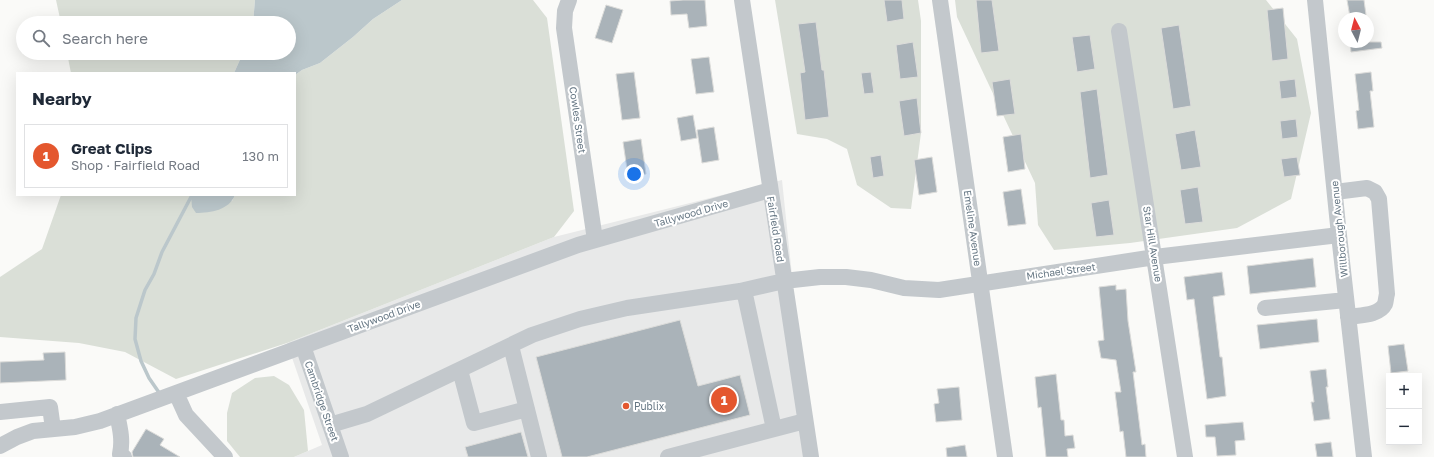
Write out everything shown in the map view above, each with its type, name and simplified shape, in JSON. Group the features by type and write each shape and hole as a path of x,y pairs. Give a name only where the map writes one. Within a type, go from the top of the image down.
{"street":[{"name":"Cowles Street","path":"569,0 564,28 595,240"},
{"name":"Fairfield Road","path":"742,0 811,457"},
{"name":"Emeline Avenue","path":"940,0 1005,457"},
{"name":"Willborough Avenue","path":"1315,0 1364,457"},
{"name":"Star Hill Avenue","path":"1119,31 1185,457"},
{"path":"1335,192 1367,188 1376,192 1379,199 1387,294 1385,304 1380,310 1372,313 1348,317"},
{"name":"Tallywood Drive","path":"1,445 32,432 75,427 100,421 578,245 770,190"},
{"name":"Michael Street","path":"330,425 368,414 532,335 580,319 627,308 744,290 784,281 820,277 846,277 871,280 904,288 938,290 1155,257 1339,235"},
{"path":"744,290 774,429"},
{"path":"1265,308 1346,300"},
{"name":"Cambridge Street","path":"303,346 342,457"},
{"path":"511,346 539,457"},
{"path":"460,370 474,423 527,409"},
{"path":"176,393 186,415 225,457"},
{"path":"0,412 50,407 53,429"},
{"path":"117,414 121,437 120,454 124,457"},
{"path":"668,457 806,421"}],"shaded area":[{"path":"56,0 255,0 254,16 59,16"},
{"path":"255,0 402,0 373,19 320,63 302,70 296,74 296,72 234,72 240,60 296,60 296,16 254,16"},
{"path":"402,0 533,0 547,18 574,211 554,237 287,343 176,379 125,352 79,343 0,337 0,277 42,249 61,196 191,196 232,201 234,196 296,196 296,74 302,70 320,63 373,19"},
{"path":"775,0 918,0 921,21 921,133 911,209 891,208 857,185 847,149 827,139 797,134"},
{"path":"955,0 1266,0 1297,39 1311,113 1291,199 1237,228 1130,243 1054,250 1038,225 1035,183 957,17"},
{"path":"68,60 240,60 234,72 71,72"},
{"path":"782,180 811,457 294,457 322,445 287,343 554,237"},
{"path":"191,196 234,196 228,204 219,210 196,213 192,207"},
{"path":"274,376 289,385 304,410 308,451 294,457 240,457 227,441 227,413 232,393 255,378"}],"building":[{"path":"705,0 707,26 689,28 687,14 671,15 670,1"},
{"path":"884,0 902,0 904,19 887,22"},
{"path":"976,0 992,0 999,51 981,53"},
{"path":"1347,0 1364,0 1366,12 1349,12"},
{"path":"606,5 623,10 612,43 595,38"},
{"path":"1283,8 1288,59 1272,61 1267,10"},
{"path":"816,22 822,70 824,70 829,117 805,120 800,73 805,72 798,24"},
{"path":"1179,25 1191,106 1173,109 1161,28"},
{"path":"1090,35 1095,69 1077,72 1072,37"},
{"path":"913,42 918,77 900,79 896,45"},
{"path":"1374,42 1381,42 1382,48 1351,52 1351,48 1374,48"},
{"path":"709,57 714,92 696,94 691,59"},
{"path":"634,72 640,118 622,120 616,74"},
{"path":"871,72 874,93 864,94 861,73"},
{"path":"1371,72 1373,91 1370,91 1374,127 1358,129 1356,111 1359,110 1355,74"},
{"path":"1010,79 1015,114 997,116 992,82"},
{"path":"1295,79 1297,97 1281,99 1279,81"},
{"path":"1097,89 1108,175 1090,178 1080,92"},
{"path":"917,98 921,133 904,136 899,101"},
{"path":"693,115 697,138 681,141 677,118"},
{"path":"1296,119 1298,137 1282,139 1280,121"},
{"path":"714,127 719,160 702,163 697,130"},
{"path":"1195,130 1201,167 1181,170 1175,134"},
{"path":"1021,134 1025,169 1008,172 1003,137"},
{"path":"641,139 646,174 628,176 623,142"},
{"path":"881,155 884,176 873,178 870,157"},
{"path":"932,157 937,192 919,195 914,160"},
{"path":"1297,157 1300,175 1284,177 1281,159"},
{"path":"1198,187 1203,222 1185,224 1180,190"},
{"path":"1021,189 1026,224 1008,226 1003,192"},
{"path":"1109,200 1114,235 1096,237 1091,203"},
{"path":"1313,258 1316,287 1250,294 1247,266"},
{"path":"1222,272 1225,295 1213,297 1226,396 1207,399 1194,299 1187,300 1184,277"},
{"path":"1116,285 1116,290 1126,289 1128,321 1136,372 1133,372 1142,445 1145,444 1146,457 1126,457 1123,431 1120,432 1115,392 1121,392 1116,360 1101,358 1098,341 1104,340 1099,287"},
{"path":"1317,319 1319,342 1260,349 1257,325"},
{"name":"Publix","path":"680,320 698,386 740,375 750,415 587,457 562,457 536,357"},
{"path":"1404,344 1408,371 1391,373 1388,346"},
{"path":"65,352 66,380 0,383 0,362 44,360 43,353"},
{"path":"1326,369 1328,387 1326,387 1330,419 1314,421 1311,402 1314,402 1310,371"},
{"path":"1056,374 1061,420 1064,420 1065,436 1073,435 1075,448 1067,449 1068,457 1046,457 1041,407 1038,408 1035,377"},
{"path":"959,387 962,420 936,422 934,404 939,403 937,389"},
{"path":"1243,422 1245,440 1235,441 1236,455 1217,456 1215,437 1206,437 1205,425"},
{"path":"146,429 164,439 160,445 180,457 133,457 132,452"},
{"path":"521,432 528,457 468,457 465,447"},
{"path":"1331,442 1333,457 1317,457 1315,444"},
{"path":"965,445 967,457 947,457 946,448"}],"waterway":[{"path":"160,394 149,378 141,361 135,339 136,318 145,290 154,274 162,252 191,197 194,199"}],"place":[{"name":"Great Clips","path":"724,400"},
{"name":"Publix","path":"626,406"}]}
